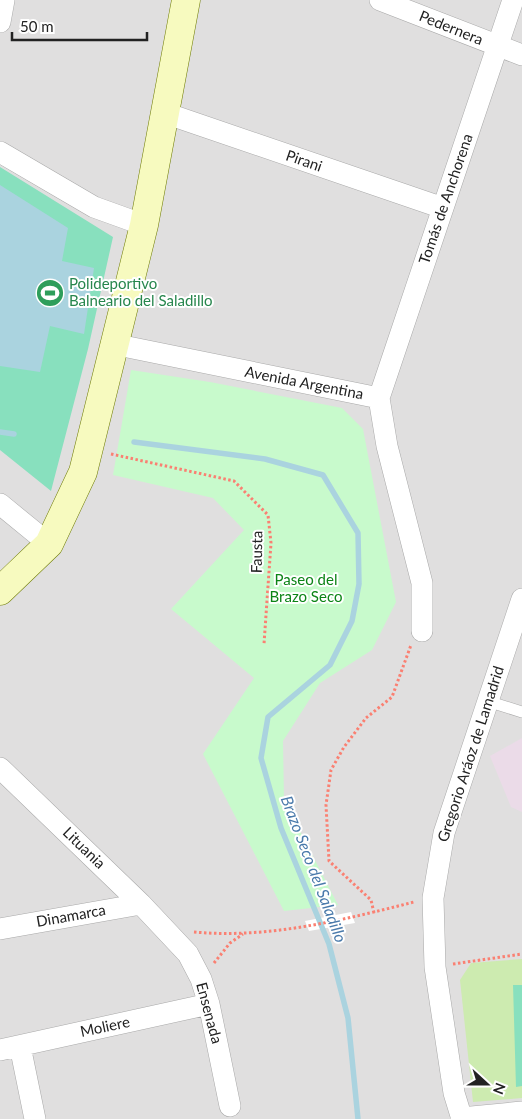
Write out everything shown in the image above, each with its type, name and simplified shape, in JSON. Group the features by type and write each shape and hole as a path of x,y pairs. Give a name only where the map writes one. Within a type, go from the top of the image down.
{"street":[{"path":"0,22 4,0"},
{"path":"0,591 49,544 83,472 144,225 186,0"},
{"name":"Pedernera","path":"380,0 522,55"},
{"name":"Tomás de Anchorena","path":"379,398 513,0"},
{"name":"Pirani","path":"165,113 443,208"},
{"path":"0,152 94,207 144,225"},
{"name":"Avenida Argentina","path":"114,344 379,398 387,446 422,583 422,631"},
{"path":"0,504 49,544"},
{"name":"Gregorio Aráoz de Lamadrid","path":"461,1118 454,1093 435,967 433,898 444,833 522,599"},
{"name":"Lituania","path":"0,768 166,929"},
{"name":"Dinamarca","path":"0,929 141,904"},
{"name":"Ensenada","path":"166,929 188,954 201,979 210,1004 231,1112"},
{"name":"Moliere","path":"10,1048 210,1004"},
{"path":"10,1048 35,1119"},
{"path":"461,1118 512,1115"}],"lane":[{"path":"487,701 522,712"}],"path":[{"name":"Fausta","path":"110,454 234,480 268,515 271,542 264,644"},
{"path":"374,913 371,900 329,861 326,805 331,770 344,747 366,718 392,696 412,642 422,631"},
{"path":"166,929 218,934 244,933 304,926 356,917 433,898"},
{"path":"201,979 230,943 244,933"},
{"path":"435,967 522,954"}],"shaded area":[{"path":"0,0 522,0 522,1119 0,1119"},
{"path":"522,738 522,812 511,807 490,756"}],"green space":[{"name":"Polideportivo Balneario del Saladillo","path":"0,167 113,237 88,349 51,491 0,450"},
{"name":"Paseo del Brazo Seco","path":"131,370 210,382 342,408 363,429 396,602 372,650 320,683 283,741 284,800 338,905 284,911 203,754 254,678 171,609 244,530 213,498 113,475"},
{"path":"522,959 522,1098 473,1102 460,980 471,963"},
{"path":"513,985 522,985 522,1086 516,1087"}],"water":[{"path":"0,185 68,228 62,261 94,268 84,334 50,326 40,372 0,366"}],"pier":[{"path":"351,912 355,923 309,931 305,921"}],"waterway":[{"path":"0,432 14,434"},
{"name":"Brazo Seco del Saladillo","path":"134,442 265,459 323,475 358,533 359,584 352,621 330,665 268,717 261,758 281,828 329,944 348,1018 358,1119"}],"place":[{"name":"Polideportivo Balneario del Saladillo","path":"50,293"}]}
